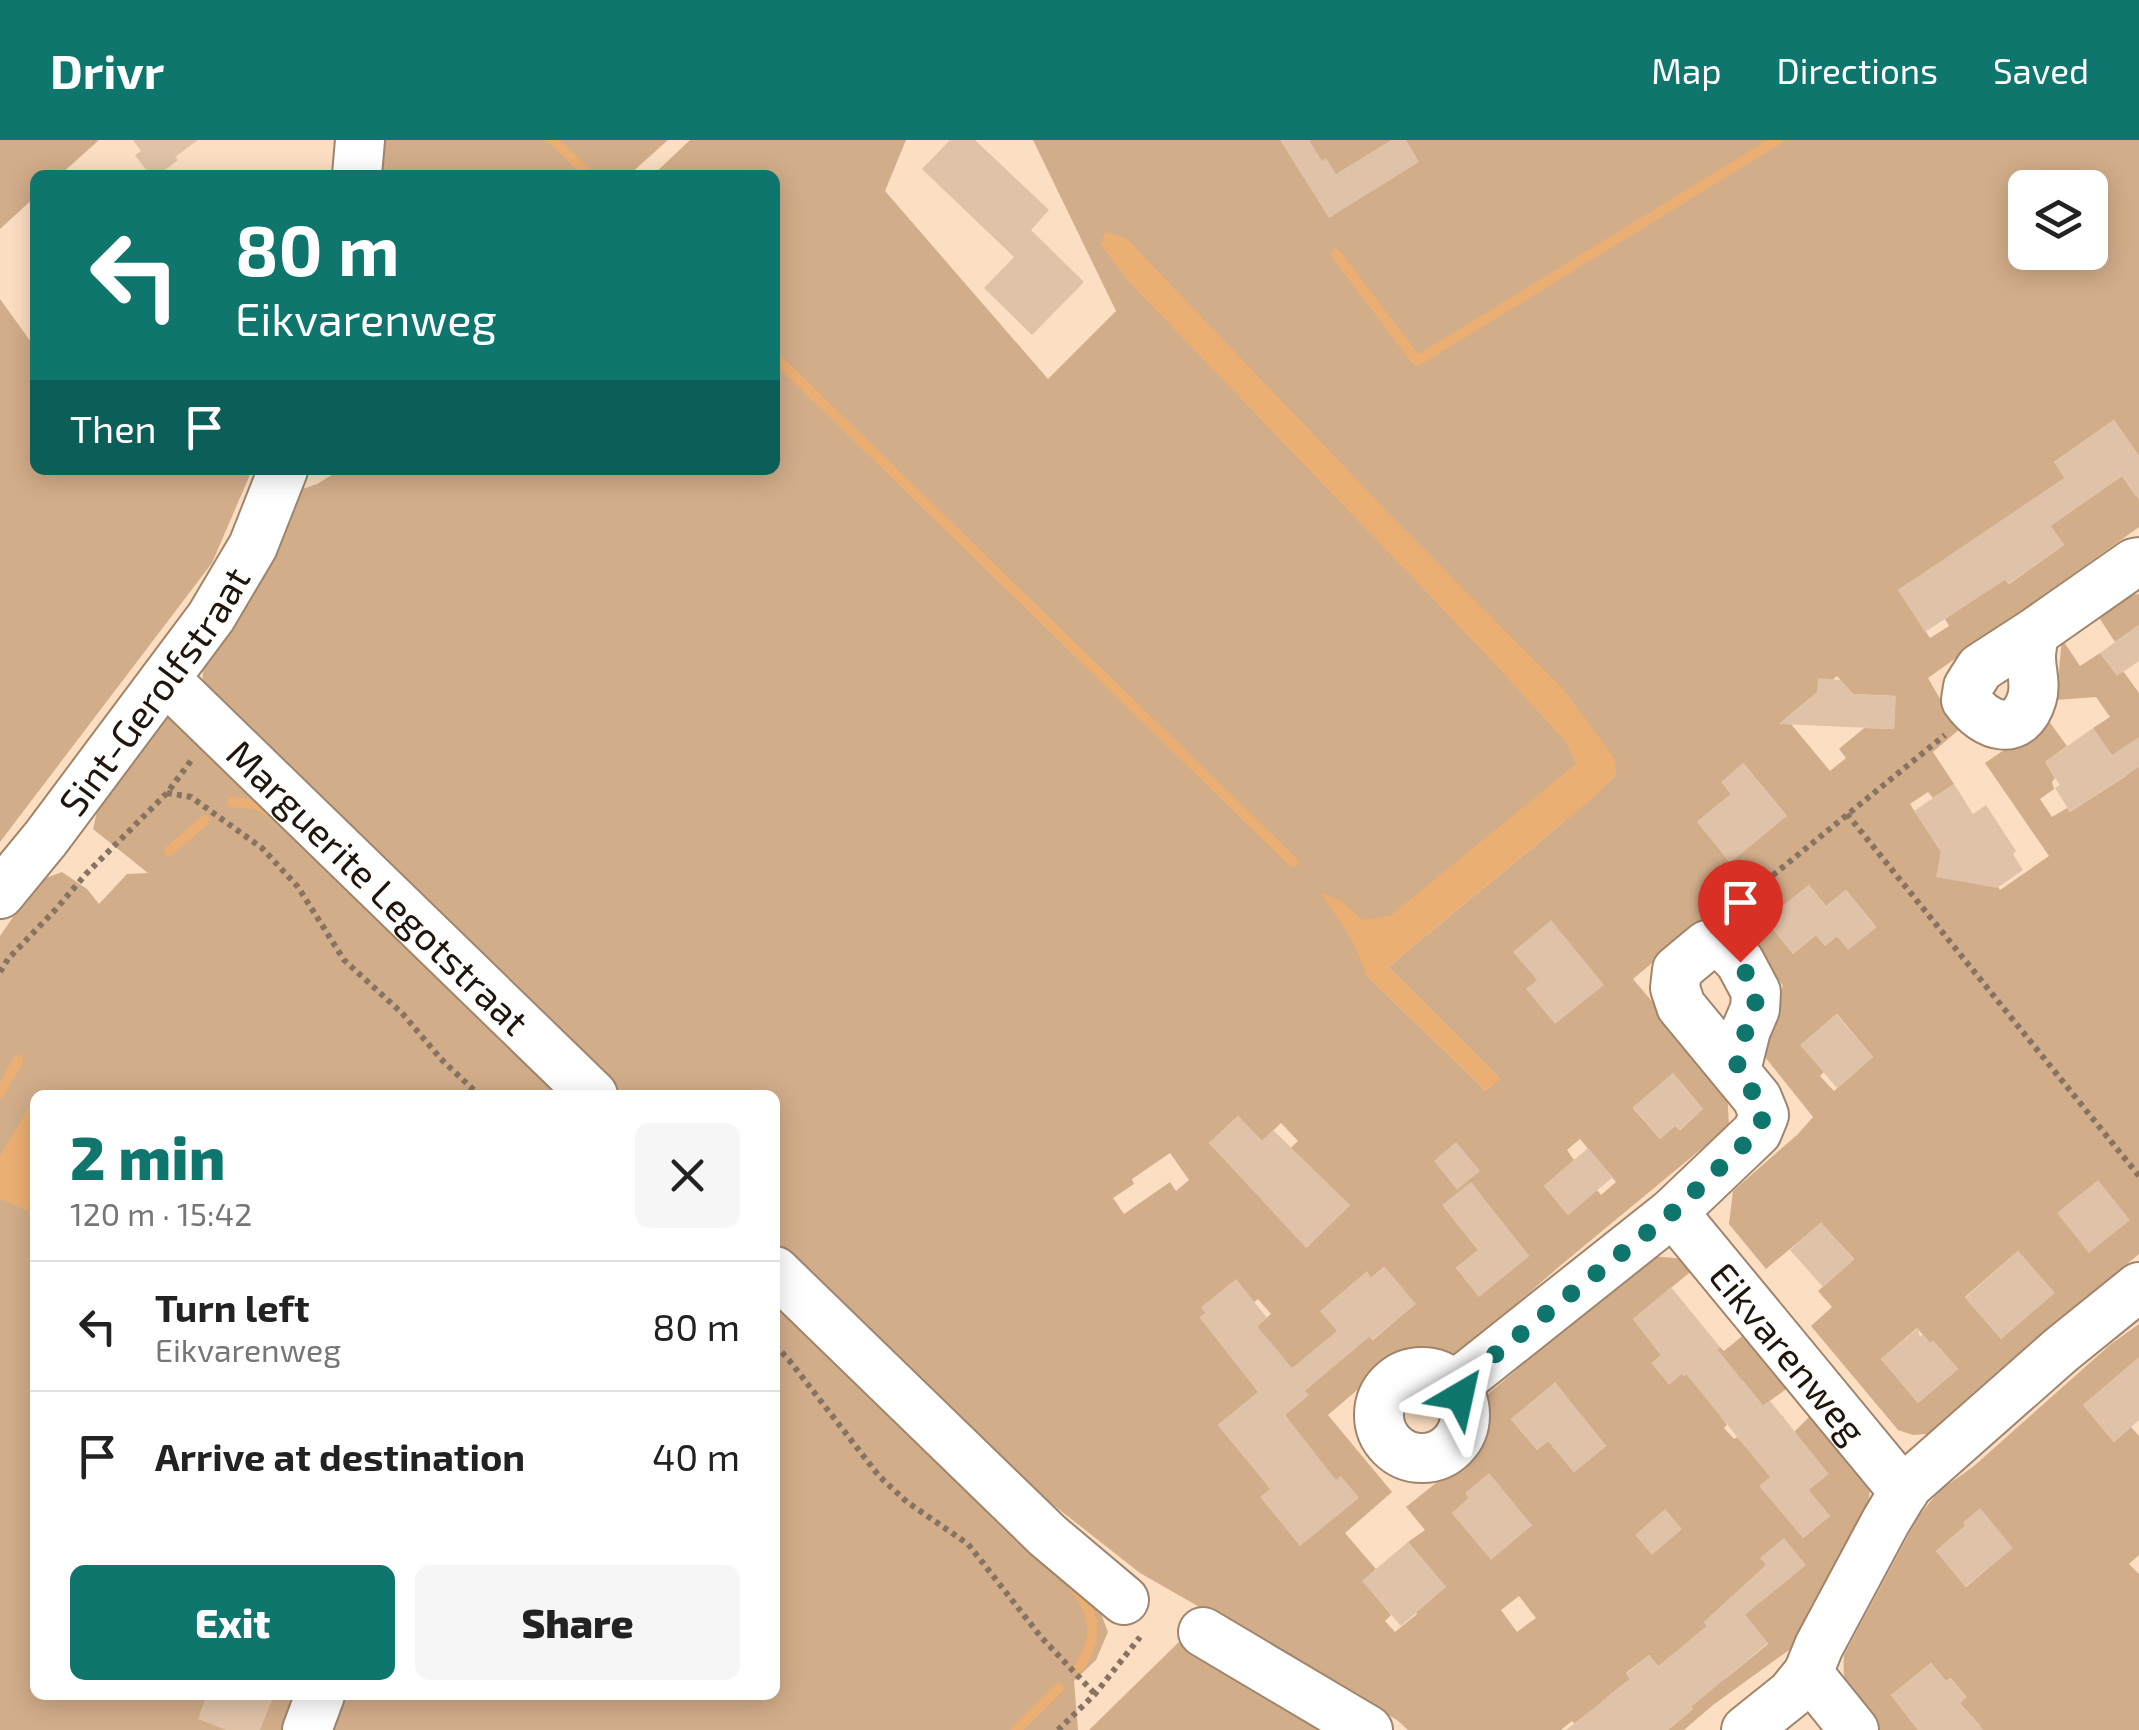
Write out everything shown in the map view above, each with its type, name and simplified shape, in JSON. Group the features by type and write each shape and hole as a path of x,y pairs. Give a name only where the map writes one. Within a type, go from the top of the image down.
{"street":[{"path":"357,170 360,140"},
{"name":"Sint-Gerolfstraat","path":"0,894 211,617 252,546 281,475"},
{"path":"1973,710 1966,700 1968,688 1980,668 2139,562"},
{"name":"Marguerite Legotstraat","path":"165,679 588,1090"},
{"path":"1453,1388 1673,1212 1757,1132 1764,1115 1757,1098 1681,1006 1676,988 1677,970 1707,944 1724,944 1740,962 1756,992 1755,1009 1736,1070"},
{"name":"Eikvarenweg","path":"1673,1212 1904,1492"},
{"path":"780,1276 1048,1536 1135,1614"},
{"path":"1746,1730 1792,1694 1808,1673 1904,1492 1920,1474 2139,1288"},
{"path":"1203,1632 1368,1730"},
{"path":"1808,1673 1854,1730"},
{"path":"307,1730 318,1700"}],"path":[{"path":"1707,944 1725,914 1908,768 1973,710"},
{"path":"0,972 8,958 86,874 167,793 215,729"},
{"path":"167,793 190,797 262,848 298,887 344,960 402,1013 473,1090"},
{"path":"1847,814 2139,1176"},
{"path":"780,1351 878,1476 907,1502 968,1544 1021,1613 1095,1694"},
{"path":"1058,1730 1095,1694 1135,1614"}],"shaded area":[{"path":"0,140 99,140 66,170 30,170 30,202 0,229"},
{"path":"380,140 668,140 635,170 378,170"},
{"path":"690,140 906,140 885,191 1048,379 1116,311 1033,140 2139,140 2139,456 2114,420 2054,462 2083,503 2122,476 2136,496 2139,494 2139,527 1928,678 1961,728 1933,752 1954,784 1933,798 1928,792 1910,804 1941,852 1937,877 1990,874 2000,890 2049,856 1985,763 2048,720 2067,746 2045,762 2055,778 2054,789 2040,799 2052,817 2067,808 2070,812 2126,776 2093,728 2110,717 2096,697 2056,700 2062,639 2080,666 2100,653 2117,675 2123,671 2139,693 2139,1254 1927,1434 1898,1430 1811,1326 1832,1307 1818,1291 1854,1259 1821,1223 1766,1269 1729,1224 1733,1191 1813,1117 1757,1047 1783,986 1719,907 1633,979 1727,1089 1729,1126 1451,1361 1409,1361 1384,1367 1328,1415 1392,1492 1345,1533 1376,1569 1363,1581 1391,1615 1385,1621 1395,1632 1417,1614 1413,1608 1446,1587 1408,1542 1425,1530 1406,1507 1485,1440 1481,1400 1651,1256 1687,1259 1694,1269 1633,1319 1661,1355 1652,1363 1661,1375 1675,1366 1684,1376 1720,1347 1724,1351 1746,1333 1789,1387 1763,1406 1743,1381 1713,1406 1727,1425 1724,1428 1745,1446 1782,1415 1793,1433 1815,1411 1871,1485 1867,1509 1796,1645 1684,1730 1668,1730 1693,1709 1649,1655 1626,1673 1630,1679 1606,1698 1632,1730 1581,1730 1572,1721 1561,1730 1408,1730 1397,1720 1140,1573 1035,1487 998,1462 780,1256 780,1090 609,1090 202,693 203,668 294,492 332,475 780,475 780,170 658,170","holes":["2032,500 2064,545 2009,584 1976,539","1942,561 1970,602 1945,619 1949,626 1930,638 1898,590","1837,676 1853,694 1895,696 1894,729 1864,728 1839,749 1846,758 1830,771 1786,718","1744,764 1787,816 1697,822 1731,794 1722,782","1616,775 1388,967 1499,1078 1485,1090 1367,976 1363,963","1809,885 1826,906 1846,890 1876,927 1848,949 1837,936 1825,946 1816,935 1793,954 1766,920","1837,1014 1873,1057 1834,1091 1820,1076 1824,1072 1801,1045","1673,1073 1703,1109 1680,1130 1675,1126 1660,1139 1633,1108","1238,1116 1262,1141 1281,1123 1298,1141 1279,1159 1350,1205 1307,1247 1209,1143","1580,1139 1616,1182 1601,1195 1597,1190 1568,1215 1544,1186 1574,1160 1567,1150","1170,1153 1189,1180 1176,1191 1170,1182 1124,1214 1113,1198 1134,1184 1132,1179","1487,1203 1529,1256 1479,1296 1456,1268 1478,1250 1443,1206","2018,1251 2054,1293 2001,1339 1965,1297","1384,1267 1415,1304 1373,1340 1362,1328 1337,1331 1342,1303","1258,1299 1271,1314 1247,1335 1233,1320","1917,1328 1958,1369 1918,1403 1881,1359","1555,1383 1606,1446 1574,1472 1548,1441 1537,1450 1511,1419","1301,1386 1308,1395 1285,1415 1290,1422 1245,1458 1218,1425 1261,1390","1806,1447 1828,1474 1808,1490 1830,1516 1803,1538","1465,1493 1532,1525 1491,1559 1452,1513 1469,1498","1519,1596 1536,1618 1517,1632 1501,1610","1731,1597 1768,1644 1725,1679 1689,1641 1707,1626 1704,1622 1728,1607 1725,1603"]},
{"path":"1105,232 1126,238 1563,689 1615,759 1616,775 1595,796 1388,967 1500,1079 1486,1091 1367,976 1352,940 1321,893 1341,901 1362,920 1390,916 1576,764 1566,742 1479,647 1130,283 1101,245"},
{"path":"0,299 30,341 30,475 250,475 212,563 0,842"},
{"path":"2139,594 2139,625 2115,642 2098,616"},
{"path":"180,710 570,1090 30,1090 30,1700 780,1700 780,1295 1095,1598 1108,1632 1096,1660 1074,1681 1078,1730 0,1730 0,936 38,881 62,872 87,889 99,904 127,874 148,873 93,829 101,794 165,717"},
{"path":"30,1105 30,1212 0,1199 0,1156"},
{"path":"2139,1324 2139,1367 2134,1362 2083,1405 2114,1442 2131,1427 2139,1436 2139,1555 2129,1564 2139,1574 2139,1730 1976,1730 1980,1726 1960,1703 1966,1697 1951,1678 1946,1681 1931,1663 1891,1695 1918,1730 1877,1730 1847,1688 1844,1655 1918,1517 1939,1491 1974,1466 2111,1344","holes":["1980,1509 2012,1548 1966,1587 1936,1551"]},
{"path":"1182,1639 1347,1730 1089,1730"}],"building":[{"path":"133,140 198,140 165,170 146,170 135,155 141,151"},
{"path":"950,140 975,140 1049,210 1031,230 1084,282 1032,335 984,288 1014,257 922,169"},
{"path":"1280,140 1309,140 1336,174 1391,140 1406,140 1419,162 1329,218"},
{"path":"2114,420 2139,456 2139,500 2122,476 2051,526 2064,545 2008,584 2005,580 1925,632 1898,590 2064,478 2054,462"},
{"path":"2139,625 2139,661 2117,676 2100,653"},
{"path":"1818,678 1841,680 1853,694 1896,696 1894,729 1779,724 1817,692"},
{"path":"2093,728 2112,755 2139,737 2139,767 2070,812 2055,788 2060,785 2045,762"},
{"path":"1743,763 1787,816 1730,863 1697,822 1731,794 1721,782"},
{"path":"1954,784 1973,814 1986,805 2016,851 2013,854 2023,870 1997,888 1936,877 1941,852 1914,811"},
{"path":"1809,885 1826,906 1846,890 1876,928 1848,950 1837,936 1825,946 1816,935 1793,954 1765,920"},
{"path":"1551,920 1604,985 1555,1024 1526,989 1537,980 1513,952"},
{"path":"1836,1014 1873,1057 1837,1088 1800,1045"},
{"path":"1673,1073 1703,1109 1679,1130 1675,1126 1660,1139 1633,1107"},
{"path":"1238,1116 1262,1141 1273,1130 1350,1205 1306,1248 1209,1143"},
{"path":"1456,1142 1480,1171 1457,1190 1434,1161"},
{"path":"1588,1148 1613,1177 1568,1215 1544,1186"},
{"path":"2098,1180 2130,1220 2089,1253 2057,1213"},
{"path":"1471,1182 1529,1256 1479,1297 1456,1268 1478,1250 1442,1205"},
{"path":"1821,1222 1854,1260 1823,1287 1790,1250"},
{"path":"2018,1251 2055,1293 2001,1339 1965,1298"},
{"path":"1385,1267 1416,1304 1372,1340 1369,1337 1305,1391 1309,1395 1285,1415 1336,1480 1341,1476 1359,1498 1300,1546 1260,1497 1270,1489 1218,1425 1258,1392 1199,1317 1205,1313 1201,1307 1236,1279 1267,1318 1257,1326 1292,1368 1337,1331 1320,1311 1367,1271 1371,1278"},
{"path":"1671,1287 1763,1406 1770,1401 1829,1474 1808,1490 1830,1516 1803,1538 1759,1486 1770,1477 1686,1374 1669,1385 1652,1363 1661,1355 1633,1319"},
{"path":"1918,1328 1920,1337 1923,1334 1930,1343 1933,1340 1958,1369 1918,1403 1881,1359"},
{"path":"2139,1357 2139,1420 2114,1442 2083,1405"},
{"path":"1555,1382 1606,1446 1574,1472 1548,1441 1537,1450 1511,1419"},
{"path":"1489,1473 1532,1525 1491,1560 1452,1513 1469,1498 1465,1493"},
{"path":"1980,1508 2013,1548 1965,1587 1936,1551"},
{"path":"1665,1509 1682,1529 1652,1555 1635,1535"},
{"path":"1784,1538 1806,1565 1745,1615 1768,1643 1668,1730 1566,1730 1630,1679 1626,1674 1649,1655 1658,1666 1707,1626 1704,1622 1766,1565 1760,1558"},
{"path":"1408,1542 1446,1587 1401,1626 1362,1581"},
{"path":"1931,1663 1946,1681 1951,1678 1966,1698 1960,1703 1983,1730 1918,1730 1891,1695"},
{"path":"205,1700 272,1700 260,1730 226,1730 198,1719"}],"waterway":[{"path":"553,140 584,170"},
{"path":"1336,254 1417,361 1777,140"},
{"path":"780,362 1293,862"},
{"path":"232,802 258,805 273,814"},
{"path":"169,851 205,820"},
{"path":"0,1093 18,1060"},
{"path":"1072,1585 1086,1605 1092,1624 1090,1645 1079,1667"},
{"path":"1016,1730 1059,1688"}],"route":[{"path":"1460,1396 1453,1388 1673,1212 1757,1132 1764,1115 1757,1098 1736,1070 1755,1009 1756,992 1740,962"}]}
